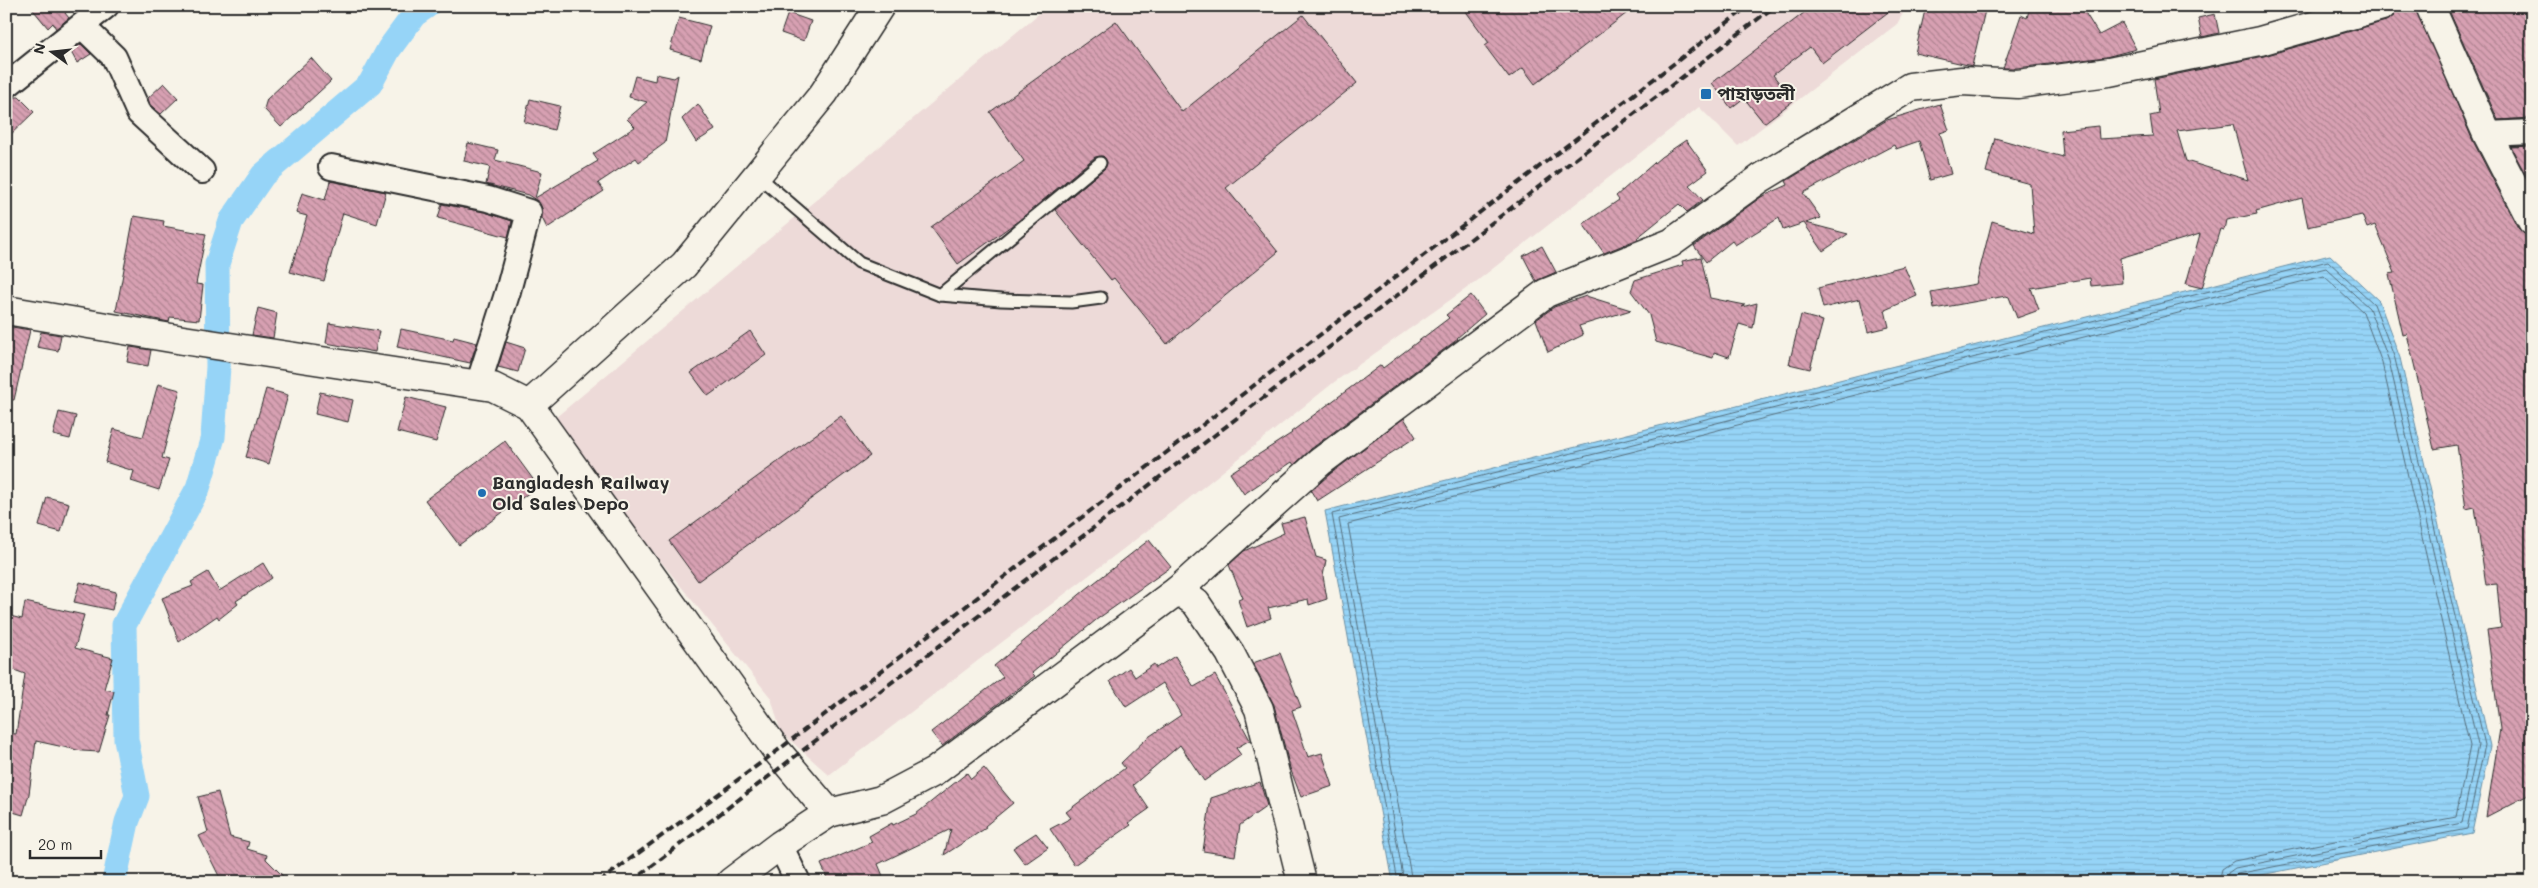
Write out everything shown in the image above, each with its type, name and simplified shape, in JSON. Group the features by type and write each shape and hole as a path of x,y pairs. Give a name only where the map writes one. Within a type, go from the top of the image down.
{"street":[{"path":"6,86 83,27 106,6"},
{"path":"529,406 684,265 824,93 880,6"},
{"path":"731,882 780,845 829,813 881,800 934,772 1178,590 1320,462 1546,292 1671,243 1761,178 1910,87 1962,81 2018,84 2109,72 2260,41 2382,6"},
{"path":"2430,6 2487,134 2532,221"},
{"path":"83,27 114,57 139,113 202,171"},
{"path":"2487,134 2532,132"},
{"path":"331,167 488,199 529,212 508,291 478,385"},
{"path":"6,310 183,340 493,387 529,406 777,751 829,813"},
{"path":"1178,590 1196,604 1230,653 1259,709 1302,882"},
{"path":"780,845 798,882"}],"lane":[{"path":"940,295 1100,163"},
{"path":"757,175 858,263 940,295 1001,300 1071,302 1101,298"}],"shaded area":[{"path":"1048,6 1907,6 1897,24 1738,146 1699,107 1477,281 1333,383 1187,500 829,775 781,732 771,698 549,423"}],"water":[{"path":"2330,255 2379,301 2400,358 2490,746 2472,833 2226,882 1393,882 1325,511"}],"building":[{"path":"30,6 74,6 65,13 69,18 56,29 53,23 48,28"},
{"path":"1462,6 1636,6 1535,84 1523,68 1509,78 1485,46 1489,43"},
{"path":"1813,6 1896,6 1822,63 1810,47 1773,75 1793,101 1764,123 1744,98 1731,108 1712,83"},
{"path":"1926,6 1986,6 1972,66 1915,53"},
{"path":"2030,6 2081,6 2099,35 2122,23 2136,49 2106,57 2003,68 2021,15 2027,18"},
{"path":"2397,6 2415,6 2473,141 2518,228 2524,234 2532,237 2532,793 2486,817 2500,729 2487,630 2501,628 2497,584 2486,585 2475,507 2466,509 2457,445 2434,449 2407,334 2403,335 2389,274 2395,273 2375,225 2367,228 2362,215 2308,227 2302,198 2256,211 2257,214 2226,220 2224,230 2220,229 2202,288 2186,284 2200,234 2120,258 2122,283 2091,286 2090,278 2031,288 2039,310 2017,318 2009,297 2006,296 1934,309 1931,292 1976,284 1992,221 2034,234 2030,184 1986,172 1995,138 2063,157 2061,130 2098,126 2099,139 2153,136 2150,116 2159,114 2154,79 2264,56 2386,21 2394,16","holes":["2233,124 2248,180 2186,161 2177,131"]},
{"path":"2447,6 2532,6 2532,118 2498,120"},
{"path":"788,13 811,21 804,41 781,33"},
{"path":"2215,14 2219,33 2202,37 2198,18"},
{"path":"1303,15 1357,83 1226,188 1278,252 1167,344 1114,278 1111,280 1055,210 1105,168 1107,162 1103,156 1095,157 1018,221 958,264 931,227 1024,161 990,112 1116,21 1182,112"},
{"path":"679,18 710,26 701,59 670,50"},
{"path":"81,44 91,54 77,63 71,52"},
{"path":"311,58 331,81 281,127 264,109 267,99"},
{"path":"656,74 674,78 678,75 665,143 639,162 636,158 598,183 604,191 547,228 542,218 542,209 539,202 528,195 486,184 490,167 464,161 468,143 498,150 495,160 542,172 535,198 598,161 593,154 635,127 627,119 647,102 629,97 635,76 655,81"},
{"path":"164,83 178,98 161,114 150,105 148,98"},
{"path":"13,97 19,97 34,112 6,139 6,103"},
{"path":"530,99 560,106 554,130 524,122"},
{"path":"698,104 715,130 696,142 682,119"},
{"path":"1940,104 1949,130 1940,133 1951,174 1930,180 1919,141 1896,149 1894,145 1803,193 1821,218 1806,223 1848,234 1823,251 1804,223 1783,230 1779,218 1735,245 1732,241 1706,262 1694,246 1761,197 1788,185 1786,181 1887,120"},
{"path":"1686,140 1708,171 1689,185 1703,200 1687,212 1679,204 1638,239 1604,253 1583,224 1619,200 1616,196 1661,157"},
{"path":"2532,146 2532,187 2511,147"},
{"path":"330,181 386,192 377,224 343,213 324,281 290,272 307,216 296,213 302,193 325,200"},
{"path":"442,204 485,212 512,221 508,237 438,218"},
{"path":"134,216 164,221 163,226 206,234 196,284 203,285 199,320 170,317 169,322 116,311"},
{"path":"1542,246 1556,272 1536,281 1523,256"},
{"path":"1701,257 1710,298 1745,305 1742,307 1757,303 1753,328 1739,324 1729,357 1714,352 1713,358 1656,342 1649,315 1631,291 1635,280 1683,265 1682,261"},
{"path":"1904,266 1917,296 1885,310 1889,327 1868,332 1860,299 1823,308 1818,288"},
{"path":"1471,295 1485,314 1458,339 1311,449 1294,465 1292,462 1244,494 1230,473 1292,433 1381,365 1383,368 1449,318 1446,315"},
{"path":"1586,296 1631,310 1579,326 1583,335 1548,352 1536,320 1554,307"},
{"path":"258,308 277,313 273,338 252,335"},
{"path":"1801,315 1823,321 1810,369 1789,364"},
{"path":"329,323 379,331 375,352 326,343"},
{"path":"6,326 30,330 14,400 6,399"},
{"path":"401,329 453,340 454,337 477,343 470,363 397,347"},
{"path":"750,331 766,355 708,396 691,373"},
{"path":"41,332 61,335 58,351 37,347"},
{"path":"506,342 525,348 518,372 498,367"},
{"path":"130,347 151,350 148,366 127,362"},
{"path":"158,384 180,390 162,458 169,460 159,490 131,481 134,471 105,462 114,429 143,437"},
{"path":"266,389 288,395 269,464 246,457"},
{"path":"320,392 353,400 348,422 315,414"},
{"path":"406,397 446,407 436,442 397,432"},
{"path":"59,412 76,416 70,439 53,435"},
{"path":"841,416 870,456 698,581 669,541"},
{"path":"1404,418 1416,437 1317,501 1311,491 1330,474"},
{"name":"Bangladesh Railway Old Sales Depo","path":"505,441 538,486 459,545 425,500"},
{"path":"47,497 69,503 61,532 39,526"},
{"path":"1305,517 1316,557 1326,560 1323,576 1327,599 1309,605 1308,599 1268,608 1271,618 1247,627 1238,600 1243,598 1229,565 1244,551 1284,533 1281,523"},
{"path":"1149,540 1171,567 1096,620 1032,673 1035,676 942,746 931,732 1003,677 994,666 1085,590"},
{"path":"263,563 272,578 236,601 238,604 219,619 217,616 179,642 162,598 193,586 191,582 208,572 219,591"},
{"path":"80,582 116,592 112,610 74,602"},
{"path":"25,602 84,615 75,648 113,658 104,689 114,691 108,715 110,715 99,752 82,751 36,741 29,794 23,815 6,810 6,747 9,733 16,734 25,674 6,667 6,615 22,619"},
{"path":"1280,653 1301,707 1292,710 1308,757 1322,753 1333,786 1301,797 1290,768 1274,705 1253,663"},
{"path":"1175,656 1194,687 1215,675 1250,740 1236,748 1241,755 1204,781 1180,745 1133,785 1149,809 1129,823 1131,825 1074,865 1050,829 1071,818 1066,812 1125,768 1121,763 1147,738 1181,715 1163,683 1126,707 1110,681 1129,668 1135,677 1154,664 1156,668"},
{"path":"984,768 1013,803 985,826 986,828 944,855 951,829 878,864 883,876 870,882 829,882 821,864 872,842 869,836 892,823 893,825 916,814 967,773 971,779"},
{"path":"1260,782 1267,806 1240,825 1235,856 1203,851 1211,798"},
{"path":"218,792 230,837 249,842 247,849 267,855 266,859 289,882 222,882 199,836 208,832 198,797"},
{"path":"1036,833 1048,848 1025,864 1013,848"}],"waterway":[{"path":"114,882 127,822 137,796 126,739 124,625 198,488 213,437 218,367 217,264 231,221 263,175 370,84 389,49 414,15 427,6"}],"railway":[{"path":"599,882 777,751 1749,6"},
{"path":"631,882 1775,6"}],"place":[{"name":"পাহাড়তলী","path":"1706,94"},
{"name":"Bangladesh Railway Old Sales Depo","path":"482,493"}]}
